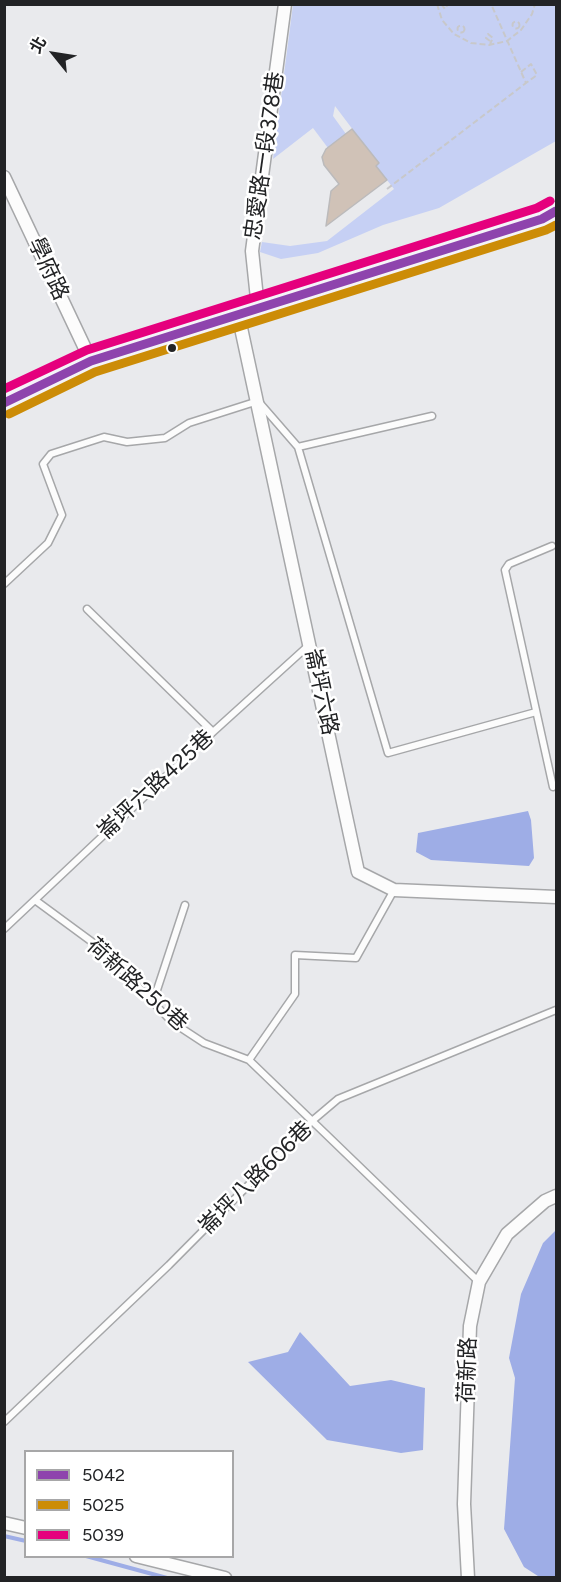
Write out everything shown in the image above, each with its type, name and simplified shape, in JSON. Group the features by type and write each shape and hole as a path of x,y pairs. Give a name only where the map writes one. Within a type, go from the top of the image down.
{"main road":[{"path":"4,403 91,361 542,219 556,211"}],"street":[{"name":"忠愛路一段378巷","path":"258,308 252,251 285,4"},
{"name":"學府路","path":"4,177 91,361"},
{"name":"崙坪六路","path":"238,314 311,643 358,872 394,890 556,897"},
{"name":"荷新路","path":"468,1578 464,1504 470,1326 479,1282 507,1234 545,1201 556,1196"},
{"path":"4,1523 24,1528"},
{"path":"140,1558 225,1578"}],"lane":[{"path":"4,584 48,543 62,515 43,464 51,454 104,437 127,442 165,438 189,423 258,401 298,447 387,753 536,712"},
{"path":"298,447 432,416"},
{"path":"552,546 508,564 506,570 553,787"},
{"path":"87,609 213,732"},
{"name":"崙坪六路425巷","path":"4,929 311,643"},
{"path":"249,1060 295,994 294,955 356,958 394,890"},
{"name":"荷新路250巷","path":"35,900 103,950 172,1022 204,1043 249,1060 479,1282"},
{"path":"153,1002 185,904"},
{"name":"崙坪八路606巷","path":"4,1422 169,1265 312,1121 338,1099 556,1010"}],"path":[{"path":"439,6 445,9 448,4"},
{"path":"490,4 526,83"},
{"path":"439,6 448,28 471,43 490,43 507,41 532,14 535,4"},
{"path":"387,189 537,75 531,64 521,72"}],"shaded area":[{"path":"293,5 556,5 556,141 439,208 383,225 318,253 281,259 260,252 262,242 290,246 327,241 394,189 376,166 378,163 335,106 333,116 346,134 328,148 313,128 273,159"},
{"path":"528,811 531,820 534,858 529,866 431,860 416,852 418,833"},
{"path":"556,1230 556,1577 541,1578 524,1567 504,1529 515,1378 509,1358 521,1294 543,1243"},
{"path":"300,1332 350,1386 391,1380 425,1388 423,1450 401,1453 327,1440 248,1362 288,1352"}],"building":[{"path":"352,129 379,163 376,166 387,180 326,226 331,191 339,184 324,165 322,157 326,149"}],"waterway":[{"path":"4,1536 24,1541"},
{"path":"93,1558 167,1578"}],"transit line":[{"name":"5039","path":"4,389 87,350 537,208 550,201"},
{"name":"5042","path":"4,403 91,361 542,219 556,211"},
{"name":"5025","path":"9,414 95,372 556,225"}]}
